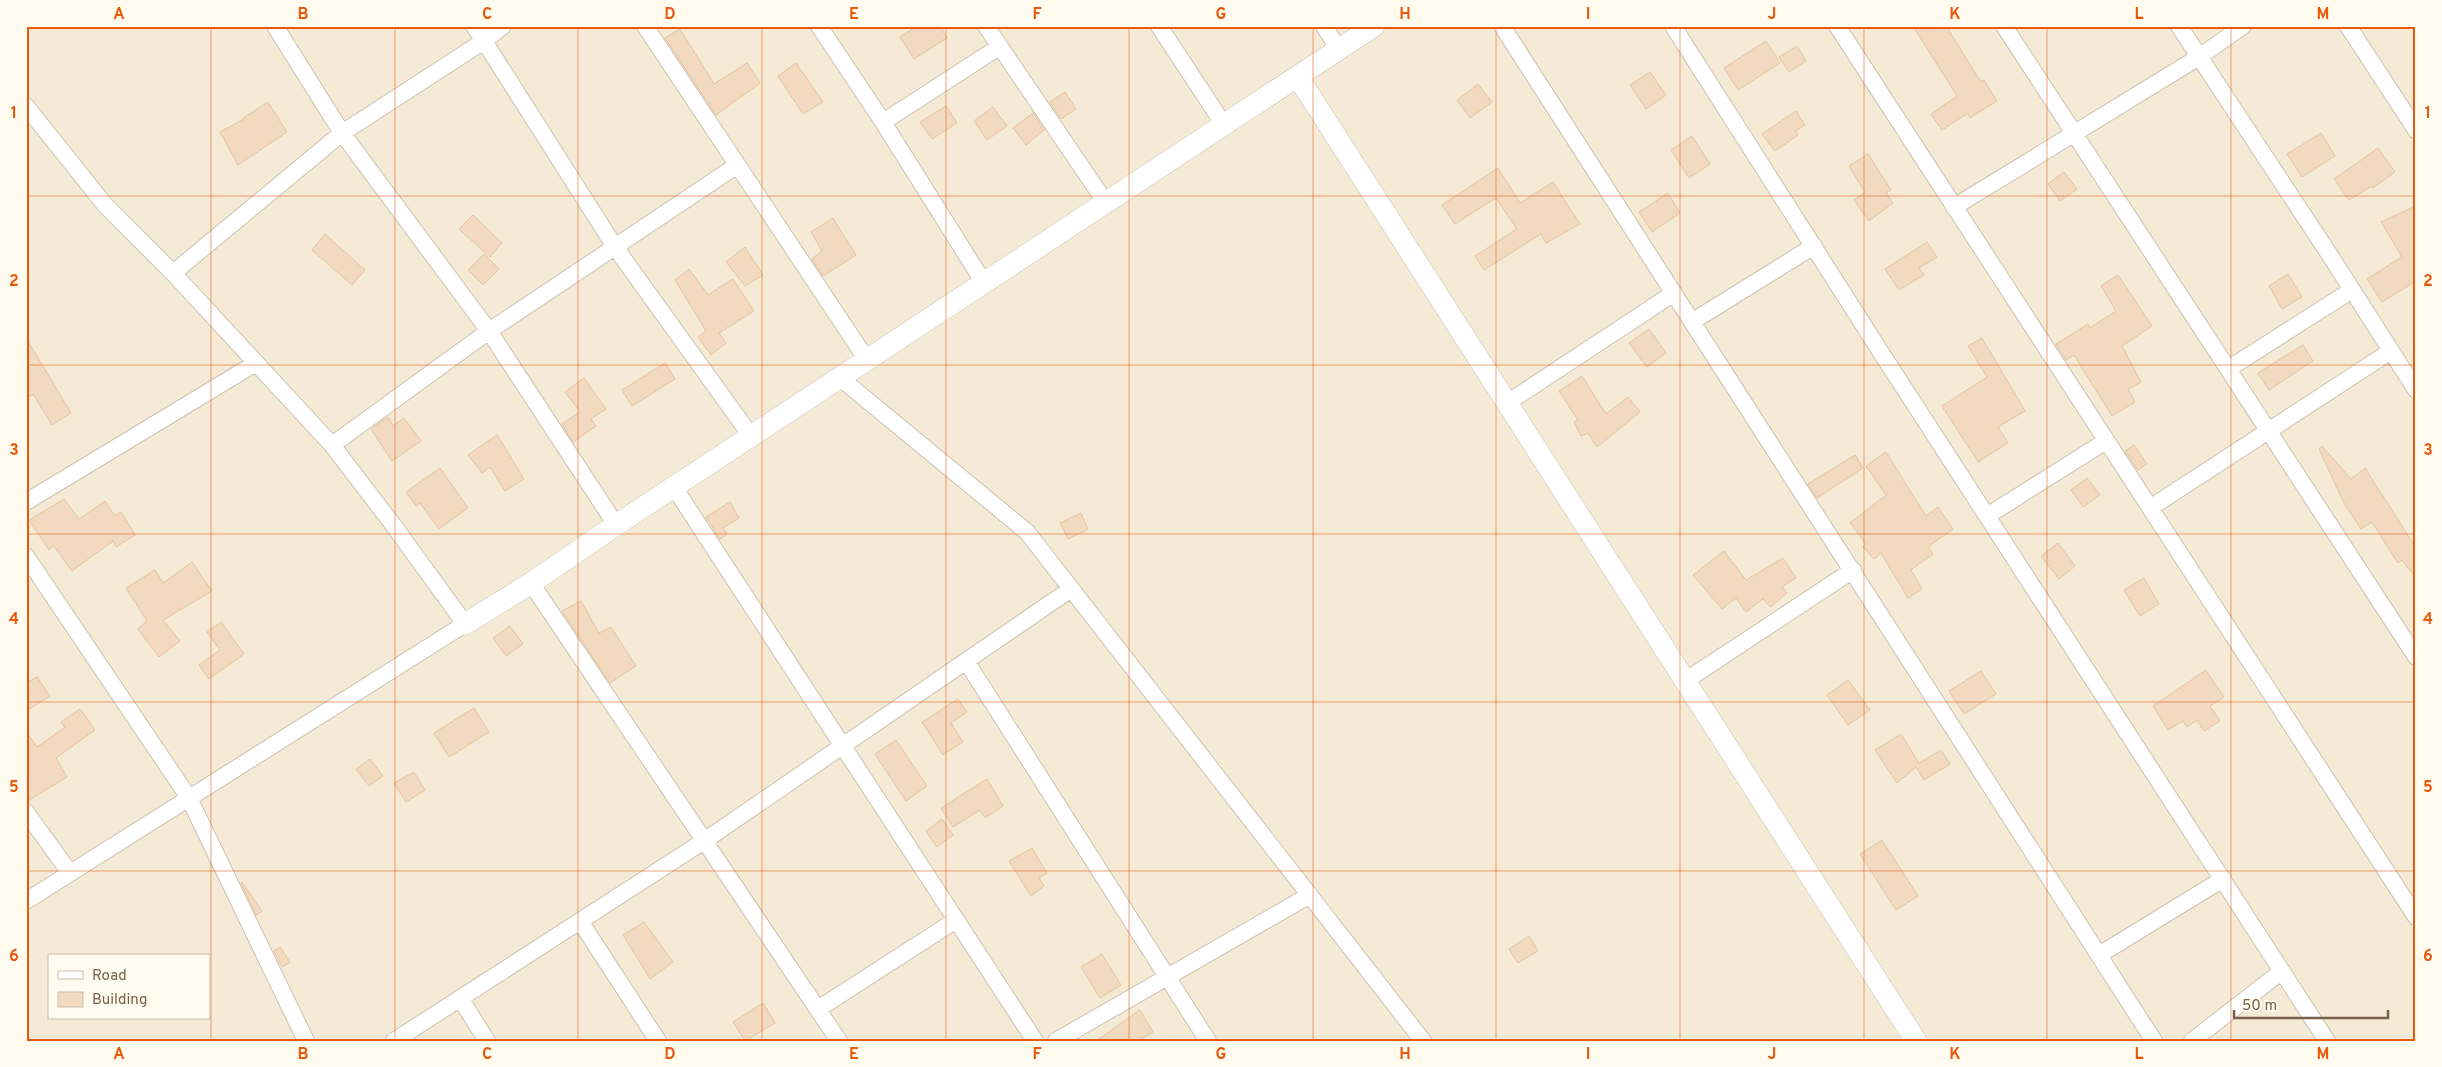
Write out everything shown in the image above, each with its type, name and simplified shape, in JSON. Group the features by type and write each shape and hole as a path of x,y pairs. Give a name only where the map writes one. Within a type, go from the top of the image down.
{"street":[{"path":"275,26 342,133 488,331 616,525"},
{"path":"474,26 616,246 751,436"},
{"path":"173,273 342,133 484,41 503,26"},
{"path":"645,26 736,166 867,360"},
{"path":"819,26 883,122 984,283"},
{"path":"986,26 1106,203"},
{"path":"1159,26 1224,125"},
{"path":"1324,26 1339,50"},
{"path":"26,901 531,584 616,525 1374,26"},
{"path":"1502,26 2154,1041"},
{"path":"1674,26 1987,516 2327,1041"},
{"path":"1837,26 2416,917"},
{"path":"2004,26 2416,656"},
{"path":"2179,26 2416,390"},
{"path":"1954,207 2199,57 2243,26"},
{"path":"2348,26 2416,130"},
{"path":"883,122 999,47"},
{"path":"1298,77 1916,1041"},
{"path":"26,106 105,205 173,273 332,444 465,624"},
{"path":"332,444 488,331 736,166"},
{"path":"1693,321 1814,246"},
{"path":"2228,369 2352,290"},
{"path":"1507,403 1674,293"},
{"path":"2150,508 2391,351"},
{"path":"26,502 256,362"},
{"path":"839,378 1027,532 1423,1041"},
{"path":"1987,516 2106,441"},
{"path":"674,488 1035,1041"},
{"path":"26,556 189,798 306,1041"},
{"path":"1685,681 1853,570"},
{"path":"531,584 839,1041"},
{"path":"394,1041 704,842 1071,588"},
{"path":"966,661 1208,1041"},
{"path":"26,812 70,873"},
{"path":"2099,955 2223,878"},
{"path":"1056,1041 1310,896"},
{"path":"818,1009 956,920"},
{"path":"580,921 658,1041"},
{"path":"2192,1041 2282,971"},
{"path":"460,998 487,1041"}],"shaded area":[{"path":"26,26 2416,26 2416,1041 26,1041"}],"building":[{"path":"917,26 940,26 947,38 914,59 900,37"},
{"path":"1913,26 1946,26 1981,82 1984,80 1997,101 1970,118 1968,113 1942,130 1931,114 1957,96"},
{"path":"680,29 714,84 747,63 760,83 716,115 665,38"},
{"path":"1766,41 1780,63 1738,90 1724,68"},
{"path":"1797,46 1806,61 1789,72 1779,57"},
{"path":"796,63 823,102 803,114 778,76"},
{"path":"1650,72 1666,95 1646,109 1630,85"},
{"path":"1478,84 1492,102 1470,118 1457,100"},
{"path":"1065,92 1076,109 1061,119 1050,102"},
{"path":"268,102 287,132 238,165 220,132 244,119"},
{"path":"946,106 957,123 932,139 920,122"},
{"path":"993,107 1007,126 987,140 974,121"},
{"path":"1796,111 1805,125 1795,131 1798,135 1775,151 1762,134"},
{"path":"1033,113 1044,130 1026,145 1013,128"},
{"path":"2321,133 2335,156 2302,177 2287,154"},
{"path":"1692,136 1710,164 1689,178 1671,150"},
{"path":"2378,148 2395,172 2373,188 2372,186 2349,200 2334,179"},
{"path":"1868,154 1891,190 1886,193 1893,203 1869,221 1854,200 1865,192 1849,166"},
{"path":"1498,168 1520,203 1553,182 1580,224 1546,243 1541,234 1484,270 1475,256 1517,229 1496,198 1455,224 1442,205"},
{"path":"2064,172 2077,189 2060,201 2048,184"},
{"path":"1668,193 1680,213 1652,232 1639,212"},
{"path":"2416,206 2416,281 2382,302 2367,279 2402,257 2381,222"},
{"path":"473,215 502,243 490,257 459,229"},
{"path":"833,218 856,255 823,276 812,259 822,251 811,232"},
{"path":"325,234 365,270 352,285 312,250"},
{"path":"1927,242 1937,257 1919,268 1924,275 1899,290 1885,269"},
{"path":"745,247 763,275 745,286 726,262"},
{"path":"484,254 499,269 483,285 468,270"},
{"path":"689,269 708,295 733,279 754,311 719,333 726,343 711,355 698,337 706,331 675,280"},
{"path":"2288,274 2302,297 2282,309 2269,286"},
{"path":"2118,275 2152,326 2122,346 2141,382 2128,389 2135,402 2112,416 2074,355 2066,360 2056,344 2088,324 2090,328 2116,311 2101,286"},
{"path":"1649,329 1666,353 1647,367 1629,343"},
{"path":"26,338 71,413 52,425 33,394 26,399"},
{"path":"1982,338 2025,411 1998,427 2008,443 1978,462 1942,406 1987,377 1968,346"},
{"path":"2303,345 2313,361 2269,390 2258,373"},
{"path":"665,363 675,379 632,406 622,390"},
{"path":"1582,376 1606,414 1628,397 1640,412 1597,447 1588,433 1581,436 1574,422 1578,420 1559,391"},
{"path":"584,378 606,409 591,419 596,426 573,442 562,424 580,412 565,392"},
{"path":"388,417 393,426 404,418 421,441 392,461 371,429"},
{"path":"497,435 524,479 505,491 490,467 482,473 468,455"},
{"path":"2134,445 2147,464 2138,470 2125,451"},
{"path":"2322,446 2351,479 2365,468 2416,548 2416,578 2402,560 2398,563 2372,522 2361,529 2344,503 2319,449"},
{"path":"1886,452 1926,516 1938,507 1953,529 1928,547 1933,554 1911,570 1922,589 1908,598 1881,553 1874,559 1863,547 1866,544 1850,523 1886,495 1866,466"},
{"path":"1855,455 1863,468 1817,498 1808,484"},
{"path":"440,468 468,508 439,529 420,503 416,506 406,492"},
{"path":"2087,478 2100,495 2083,507 2071,490"},
{"path":"64,499 79,519 105,501 115,516 121,512 135,535 116,547 113,541 72,571 54,546 49,550 29,520"},
{"path":"730,502 739,518 723,528 727,534 720,539 706,517"},
{"path":"1081,513 1088,529 1068,539 1060,523"},
{"path":"2058,543 2075,566 2059,579 2041,556"},
{"path":"1724,551 1746,580 1783,558 1796,578 1782,587 1787,593 1770,607 1763,599 1746,612 1736,598 1722,609 1693,575"},
{"path":"192,562 212,591 163,620 180,641 159,657 138,629 147,621 126,588 155,570 163,583"},
{"path":"2144,578 2159,604 2140,616 2124,590"},
{"path":"581,601 599,633 611,627 636,666 610,683 562,611"},
{"path":"221,622 244,654 209,679 199,665 220,650 207,632"},
{"path":"510,626 523,644 506,656 493,638"},
{"path":"2206,670 2224,697 2210,706 2220,721 2204,731 2197,720 2187,727 2183,721 2168,730 2153,706"},
{"path":"1981,671 1996,694 1964,714 1949,691"},
{"path":"37,677 50,696 26,711 26,683"},
{"path":"1848,680 1870,710 1848,725 1827,695"},
{"path":"958,699 967,712 951,723 963,742 943,755 922,722"},
{"path":"474,708 489,732 449,757 434,733"},
{"path":"80,709 95,730 56,758 67,777 26,802 26,731 37,747 65,727 61,722"},
{"path":"1901,734 1919,763 1941,750 1950,764 1924,780 1916,767 1897,783 1875,750"},
{"path":"896,740 927,786 906,801 875,754"},
{"path":"370,759 383,776 369,786 356,769"},
{"path":"414,772 425,790 406,802 394,783"},
{"path":"987,779 1003,806 985,818 980,810 953,827 941,808"},
{"path":"942,819 953,835 937,847 926,831"},
{"path":"1882,840 1918,896 1896,910 1860,854"},
{"path":"1032,848 1047,873 1039,878 1044,886 1031,896 1009,861"},
{"path":"241,883 262,911 256,915"},
{"path":"644,922 673,962 650,979 623,935"},
{"path":"1529,936 1538,951 1518,963 1509,949"},
{"path":"280,947 290,962 282,967 274,951"},
{"path":"1102,954 1121,985 1100,998 1081,967"},
{"path":"763,1003 775,1023 745,1041 733,1022"},
{"path":"1140,1010 1153,1032 1138,1041 1096,1041"}]}
